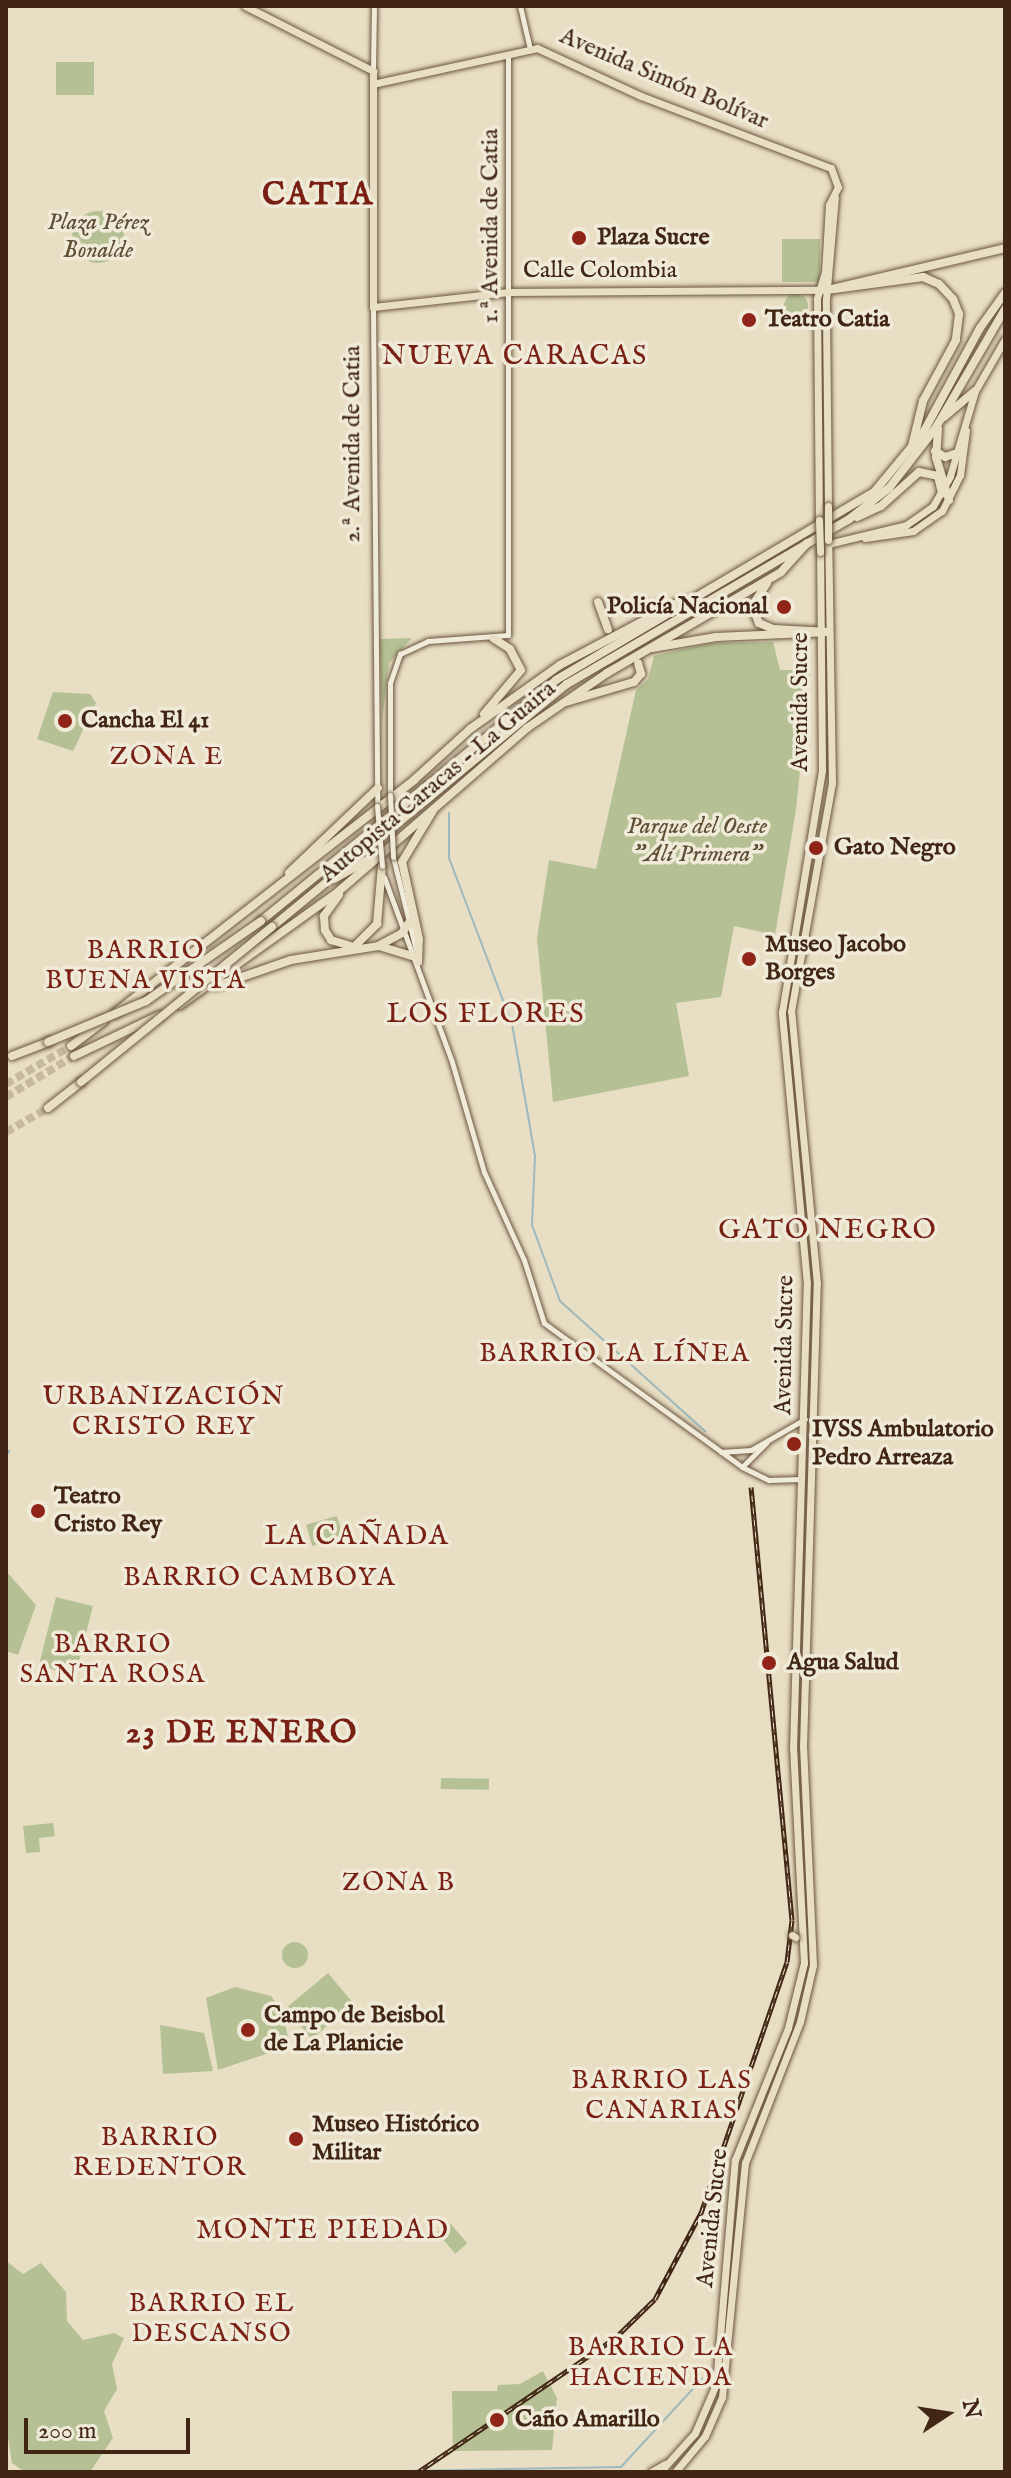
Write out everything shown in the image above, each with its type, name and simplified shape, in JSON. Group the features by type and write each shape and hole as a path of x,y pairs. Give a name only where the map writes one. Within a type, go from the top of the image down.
{"highway":[{"path":"824,290 1005,248"},
{"path":"824,290 923,277 939,284 953,299 959,314 956,340 923,401 911,450"},
{"name":"Autopista Caracas - La Guaira","path":"48,1108 272,927 528,712 804,541 875,491 911,450 1005,293"},
{"name":"Autopista Caracas - La Guaira","path":"12,1056 146,1001 261,921 556,680 694,599 848,520 898,478 941,421 1005,309"},
{"path":"946,497 947,483 935,451 941,421 975,391"},
{"path":"935,451 945,457 957,453"},
{"path":"848,520 875,511 919,472 938,476 946,497"},
{"name":"Autopista Caracas - La Guaira","path":"74,1056 211,987 389,854 438,802 562,703 644,651 781,572 804,541"},
{"path":"781,572 754,598 755,617 773,629 824,632"},
{"name":"Autopista Caracas - La Guaira","path":"71,1046 260,902 421,773 470,729 560,665 647,617 694,599"},
{"path":"598,602 608,629"},
{"path":"644,651 664,627"},
{"path":"644,651 716,637 824,632"},
{"path":"470,729 520,676 515,654 493,638"},
{"path":"562,703 634,682 641,674 638,663"},
{"path":"421,773 465,752"},
{"path":"260,902 378,788"},
{"path":"378,946 415,959 419,939 402,862 438,802"},
{"path":"319,886 389,854"},
{"path":"357,876 324,916 327,935 348,947 363,942 377,924 382,866"},
{"path":"211,987 291,960 378,946 402,933 410,921"}],"main road":[{"path":"245,6 373,71"},
{"name":"Avenida Simón Bolívar","path":"377,83 530,49 827,165 835,174"},
{"name":"2.ª Avenida de Catia","path":"373,71 377,83 373,307"},
{"name":"Avenida Sucre","path":"675,2472 705,2436 722,2397 745,2163 811,1982 814,1936 803,1747 809,1419 807,1284 781,1020 822,776 828,542 824,290 835,174"},
{"name":"Avenida Sucre","path":"824,290 817,299 819,520 824,632"},
{"name":"Calle Colombia","path":"373,307 509,292 824,290"},
{"path":"947,483 975,391 1005,339"},
{"path":"828,542 918,529 946,497 962,467 966,427"},
{"name":"Avenida Sucre","path":"660,2472 699,2426 716,2384 735,2160 788,2028 805,1952 793,1749 801,1479 809,1419"},
{"path":"793,1936 805,1952"},
{"path":"651,2472 674,2459"}],"street":[{"path":"373,71 374,6"},
{"path":"520,6 530,49"},
{"name":"1.ª Avenida de Catia","path":"493,638 507,637 508,54"},
{"name":"2.ª Avenida de Catia","path":"373,307 372,591 377,806 382,866 402,933 415,959"},
{"path":"493,638 421,642 395,660 390,683 389,854 410,921 420,979 484,1172 524,1260 540,1318 553,1333 740,1465 769,1480 801,1479"},
{"path":"720,1452 745,1452 809,1419"},
{"path":"740,1465 769,1440"},
{"path":"740,1465 745,1452"}],"green space":[{"path":"56,62 94,62 94,95 56,95"},
{"name":"Plaza Pérez Bonalde","path":"98,211 117,218 124,237 117,256 98,263 79,256 72,237 79,218"},
{"path":"782,239 820,239 820,282 782,282"},
{"path":"796,294 804,298 808,306 804,314 796,318 788,314 784,306 788,298"},
{"path":"412,638 389,663 382,721 380,639"},
{"name":"Parque del Oeste \"Alí Primera\"","path":"773,642 780,670 810,670 796,810 775,935 734,926 721,997 676,1003 689,1076 553,1102 537,938 549,860 596,869 636,690 648,679 654,656 711,643"},
{"name":"Cancha El 41","path":"53,692 90,694 96,703 73,751 37,739"},
{"path":"337,1516 343,1537 312,1546 306,1525"},
{"path":"6,1571 36,1605 18,1655 6,1651"},
{"path":"56,1597 93,1606 76,1675 39,1666"},
{"path":"441,1778 489,1779 489,1790 441,1789"},
{"path":"53,1823 55,1836 39,1838 40,1852 26,1853 23,1826"},
{"path":"295,1942 304,1946 308,1955 304,1964 295,1968 286,1964 282,1955 286,1946"},
{"path":"328,1973 354,2004 312,2039 286,2008"},
{"name":"Campo de Beisbol de La Planicie","path":"235,1987 271,1996 282,2011 290,2046 218,2070 206,1998"},
{"path":"160,2025 204,2033 213,2071 163,2074"},
{"path":"449,2222 467,2243 455,2254 437,2232"},
{"path":"6,2261 23,2274 41,2263 66,2292 67,2321 83,2340 114,2333 124,2338 112,2364 117,2389 104,2411 113,2438 90,2472 25,2472 12,2463 6,2424"},
{"path":"543,2371 557,2398 552,2450 453,2451 452,2391 497,2391 498,2385 520,2384"}],"waterway":[{"path":"449,813 449,858 512,1024 535,1156 532,1225 560,1301 705,1431"},
{"path":"6,1456 9,1451"},
{"path":"357,2472 621,2467 702,2379"}],"tunnel":[{"path":"6,1084 71,1046"},
{"path":"6,1097 74,1056"},
{"path":"6,1132 48,1108"}],"railway":[{"path":"418,2472 614,2339 655,2299 701,2213 787,1962 792,1920 751,1487"}],"place":[{"name":"Plaza Sucre","path":"579,238"},
{"name":"Teatro Catia","path":"749,320"},
{"name":"Policía Nacional","path":"784,607"},
{"name":"Cancha El 41","path":"65,721"},
{"name":"Gato Negro","path":"816,848"},
{"name":"Museo Jacobo Borges","path":"749,959"},
{"name":"IVSS Ambulatorio Pedro Arreaza","path":"794,1444"},
{"name":"Teatro Cristo Rey","path":"38,1511"},
{"name":"Agua Salud","path":"769,1663"},
{"name":"Campo de Beisbol de La Planicie","path":"248,2030"},
{"name":"Museo Histórico Militar","path":"296,2139"},
{"name":"Caño Amarillo","path":"497,2420"}],"district":[{"name":"CATIA","path":"318,196"},
{"name":"NUEVA CARACAS","path":"515,357"},
{"name":"ZONA E","path":"167,757"},
{"name":"BARRIO BUENA VISTA","path":"146,966"},
{"name":"LOS FLORES","path":"486,1015"},
{"name":"GATO NEGRO","path":"828,1231"},
{"name":"BARRIO LA LÍNEA","path":"615,1354"},
{"name":"URBANIZACIÓN CRISTO REY","path":"164,1412"},
{"name":"LA CAÑADA","path":"357,1537"},
{"name":"BARRIO CAMBOYA","path":"260,1578"},
{"name":"BARRIO SANTA ROSA","path":"113,1660"},
{"name":"23 DE ENERO","path":"242,1734"},
{"name":"ZONA B","path":"399,1883"},
{"name":"BARRIO LAS CANARIAS","path":"662,2096"},
{"name":"BARRIO REDENTOR","path":"160,2153"},
{"name":"MONTE PIEDAD","path":"323,2231"},
{"name":"BARRIO EL DESCANSO","path":"212,2319"},
{"name":"BARRIO LA HACIENDA","path":"651,2363"}]}
